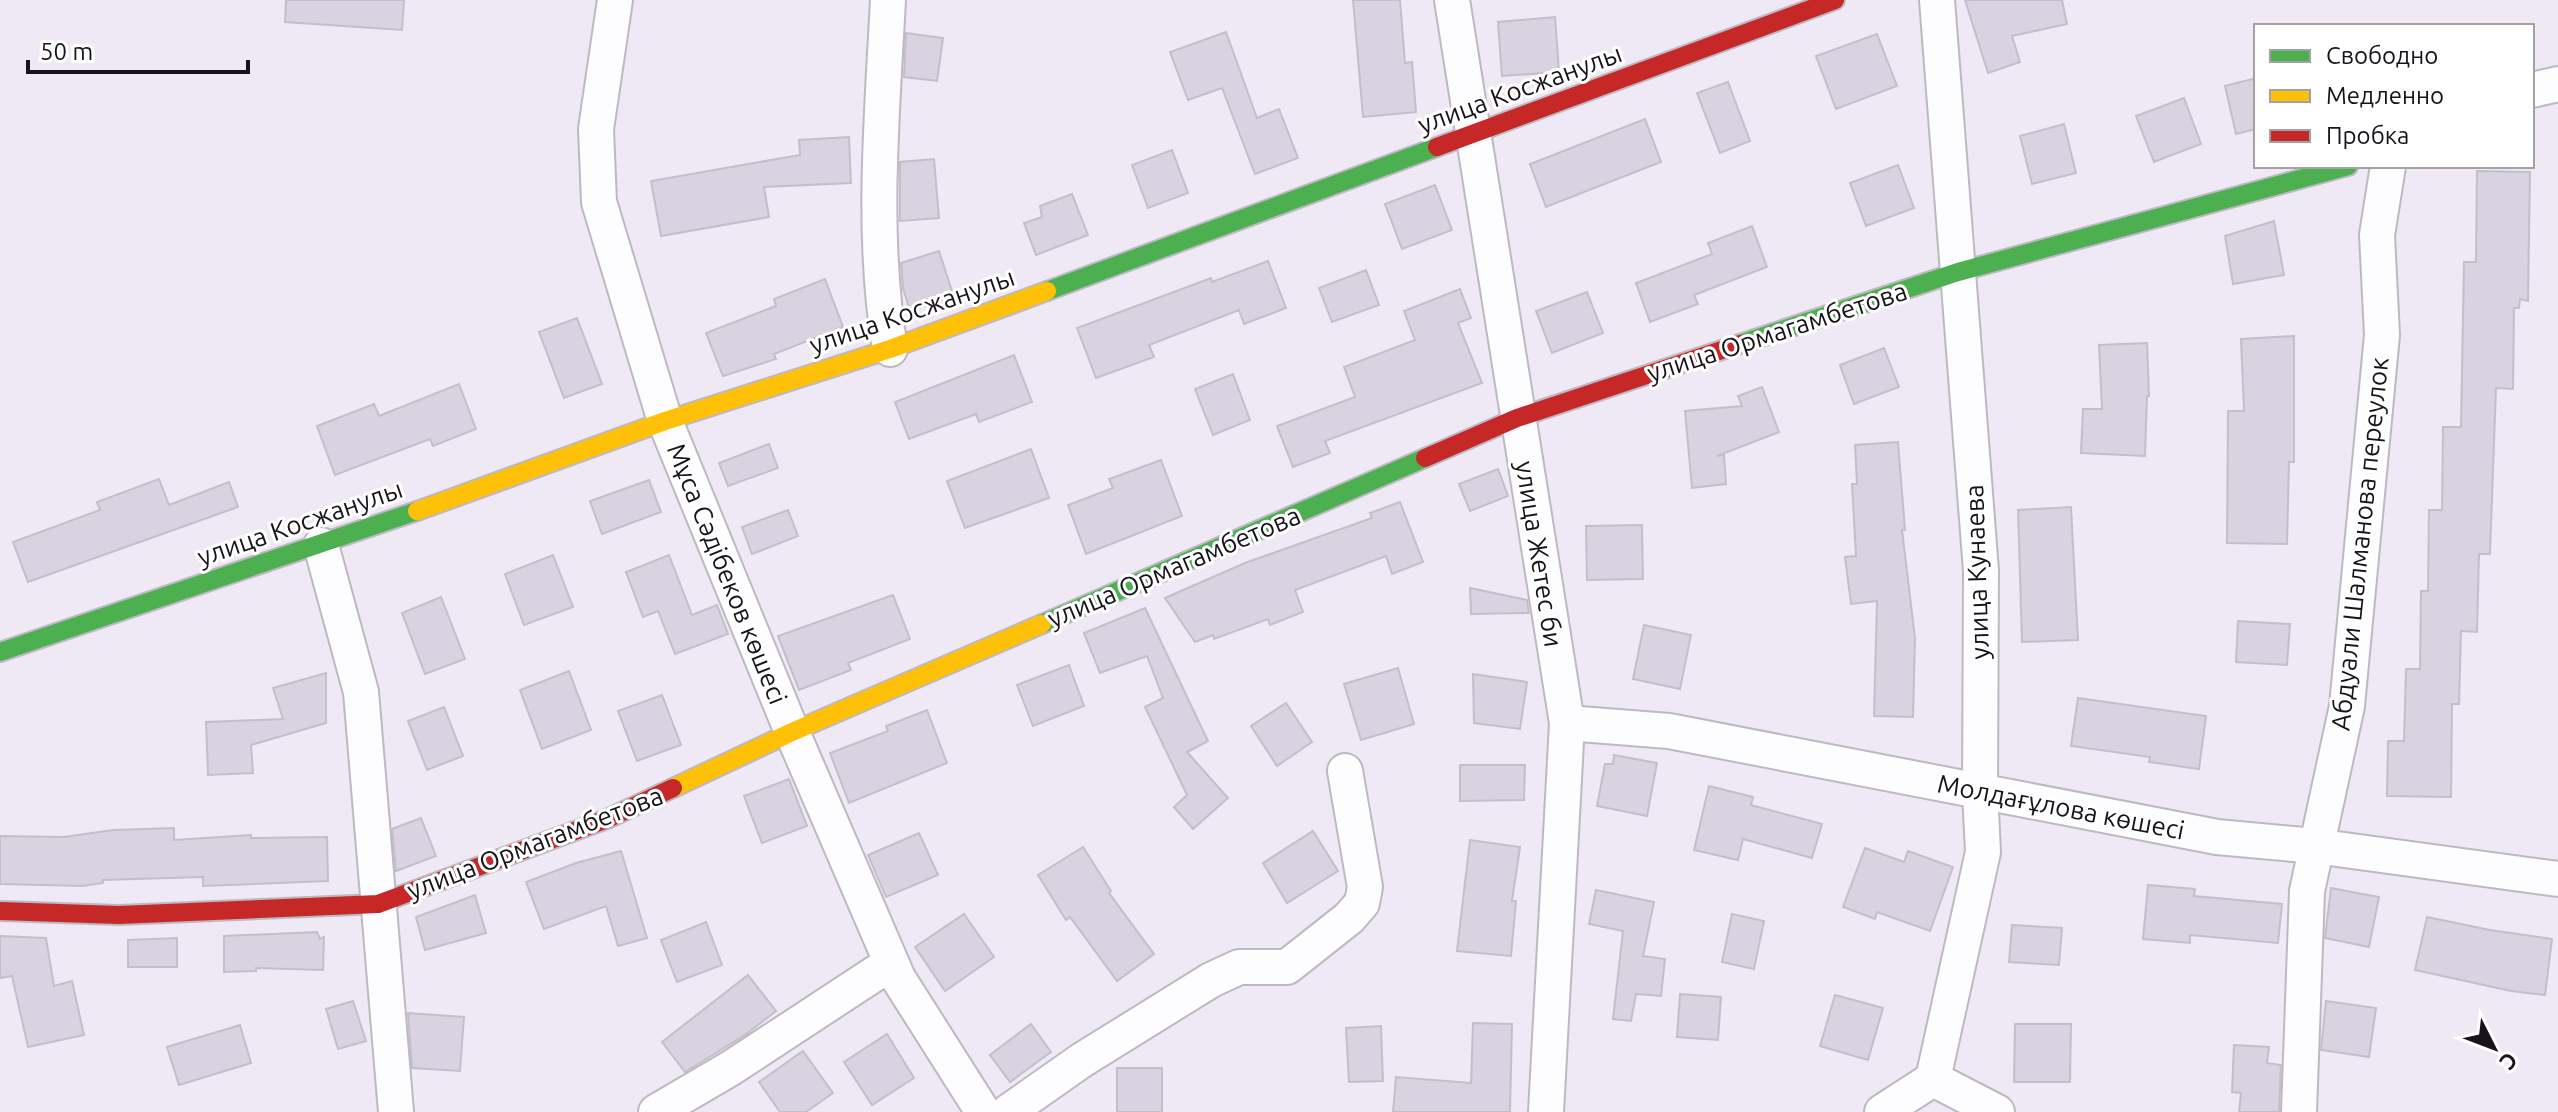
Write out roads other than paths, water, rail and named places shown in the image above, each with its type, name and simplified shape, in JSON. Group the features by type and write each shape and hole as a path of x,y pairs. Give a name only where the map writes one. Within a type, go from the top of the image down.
{"street":[{"name":"Мұса Сәдібеков көшесі","path":"615,0 596,129 599,202 665,421 792,732 891,963 983,1112"},
{"path":"888,0 880,156 883,303 890,349"},
{"name":"улица Жетес би","path":"1452,0 1567,723 1546,1112"},
{"name":"улица Косжанулы","path":"0,652 321,545 665,421 890,349 1835,0"},
{"name":"улица Кунаева","path":"1933,1079 1983,852 1980,792 1981,571 1937,0"},
{"path":"2534,90 2558,84"},
{"name":"улица Ормагамбетова","path":"0,911 119,915 378,904 607,819 792,732 1517,418 1958,272 2341,168"},
{"name":"Абдуали Шалманова переулок","path":"2299,1112 2307,891 2347,706 2382,335 2377,235 2388,168"},
{"path":"321,545 361,692 396,1112"},
{"name":"Молдағұлова көшесі","path":"1567,723 1669,731 2217,837 2315,846 2558,879"},
{"path":"1008,1112 1082,1060 1211,980 1239,967 1287,967 1349,918 1362,903 1365,887 1345,771"},
{"path":"656,1112 731,1068 891,963"},
{"path":"1882,1112 1933,1079 1997,1112"}]}
